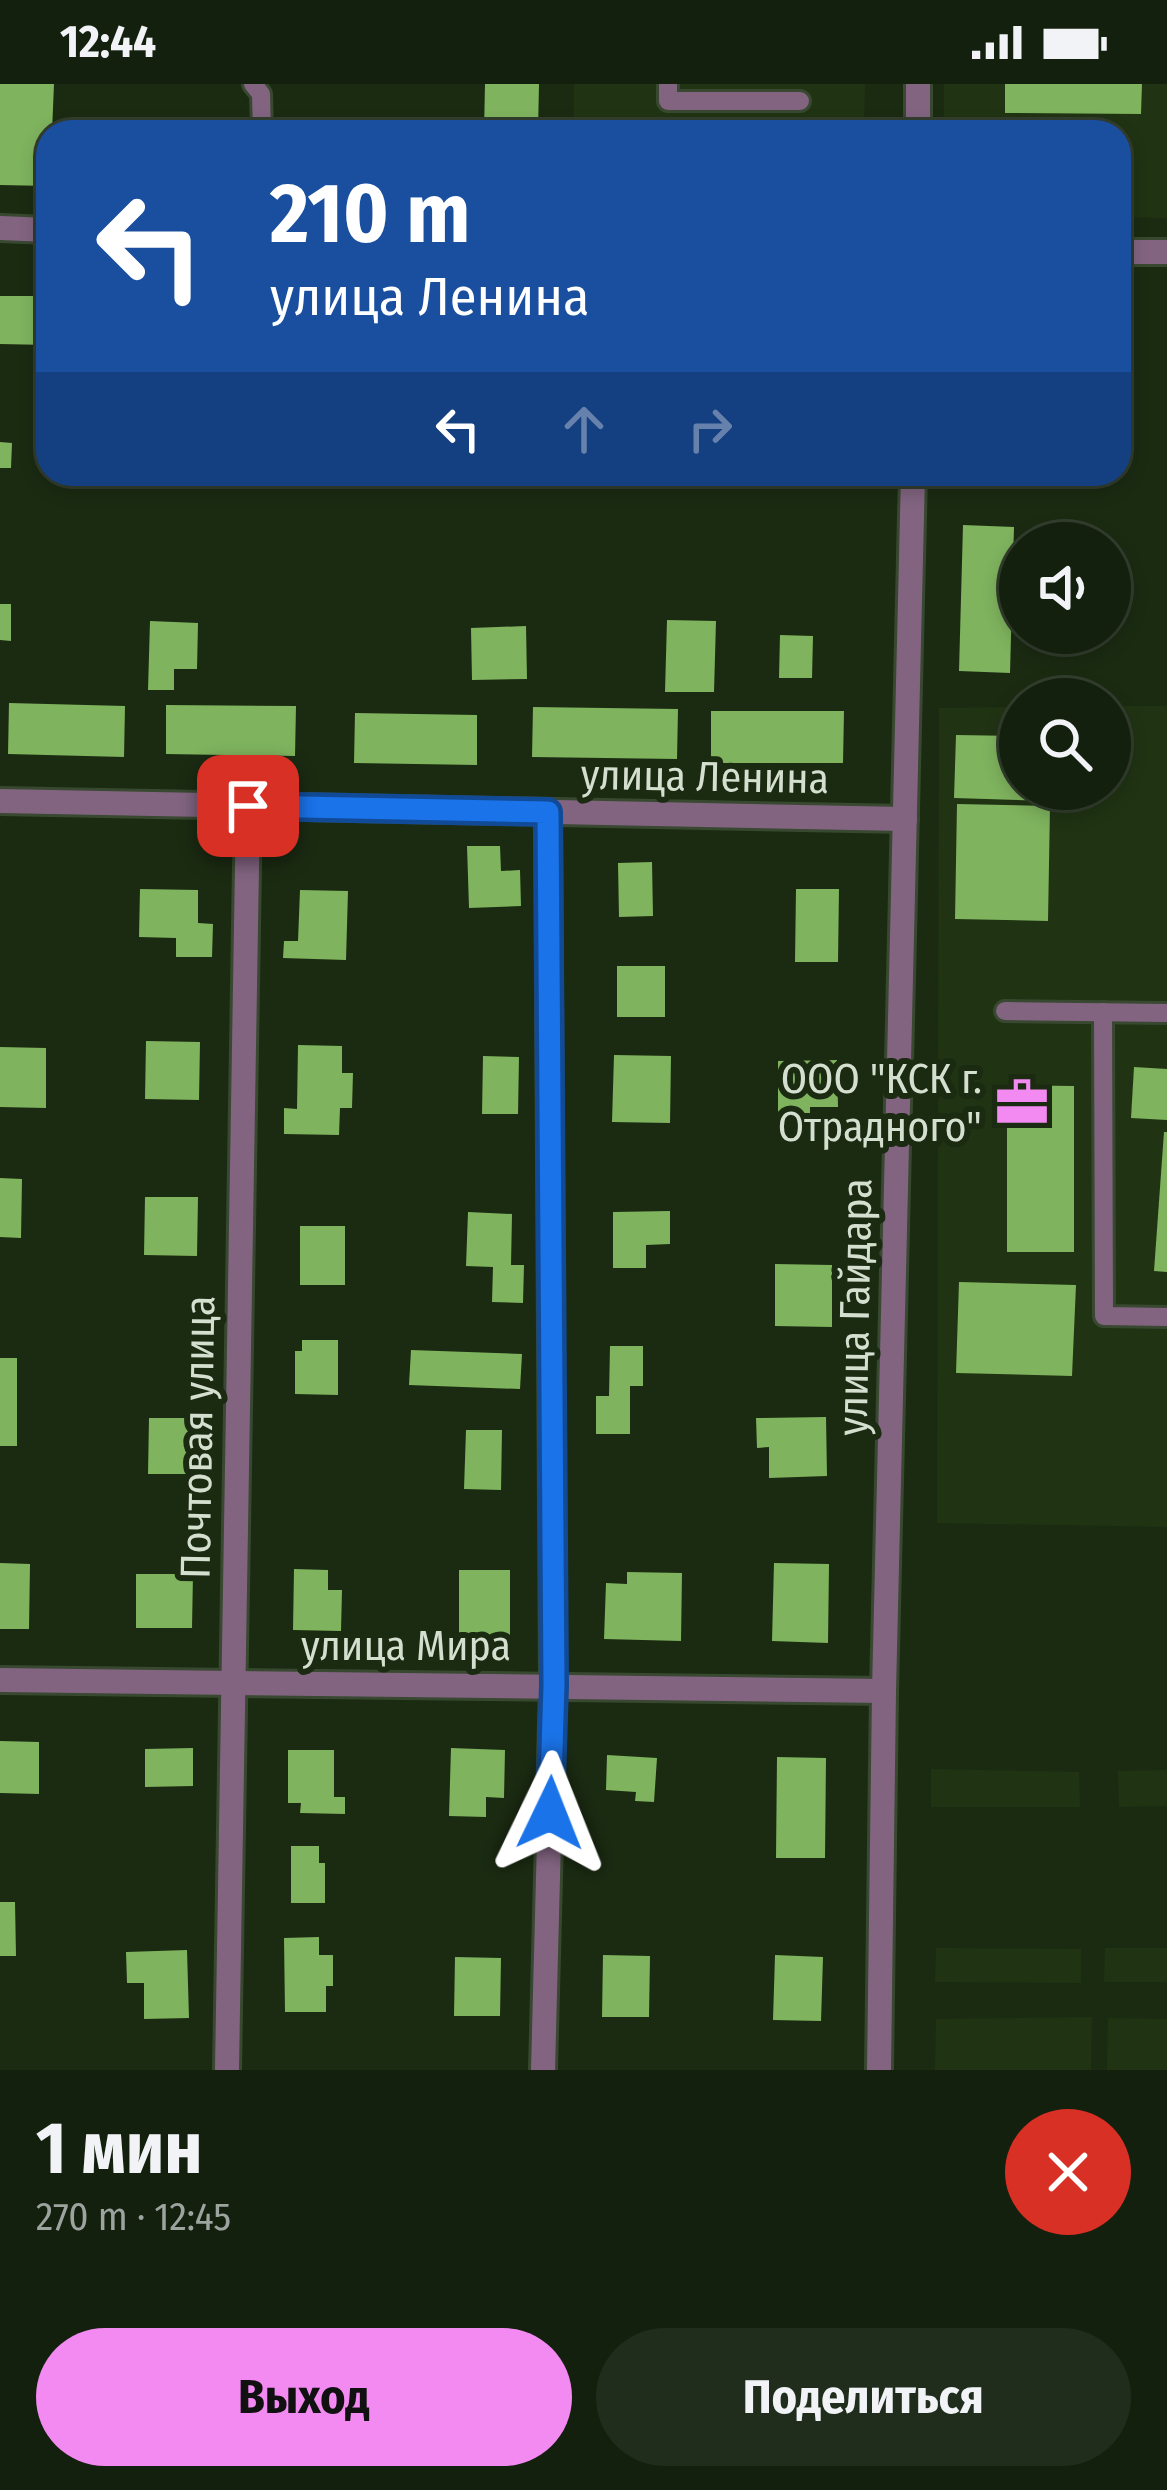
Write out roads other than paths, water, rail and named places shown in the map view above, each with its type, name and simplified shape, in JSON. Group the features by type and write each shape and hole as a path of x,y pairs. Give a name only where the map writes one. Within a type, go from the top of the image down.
{"street":[{"path":"918,84 918,120"},
{"path":"0,228 36,230"},
{"path":"1131,252 1167,252"},
{"name":"улица Гайдара","path":"878,2070 913,486"},
{"name":"улица Ленина","path":"0,801 904,820"},
{"name":"Почтовая улица","path":"227,2070 248,806"},
{"path":"543,2070 554,1685 548,812"},
{"name":"улица Мира","path":"0,1680 884,1691"}],"lane":[{"path":"253,84 261,94 262,120"},
{"path":"668,84 668,100 800,101"},
{"path":"1005,1011 1167,1013"},
{"path":"1103,1012 1104,1316 1167,1317"}],"place":[{"name":"ООО \"КСК г. Отрадного\"","path":"1022,1102"}]}
